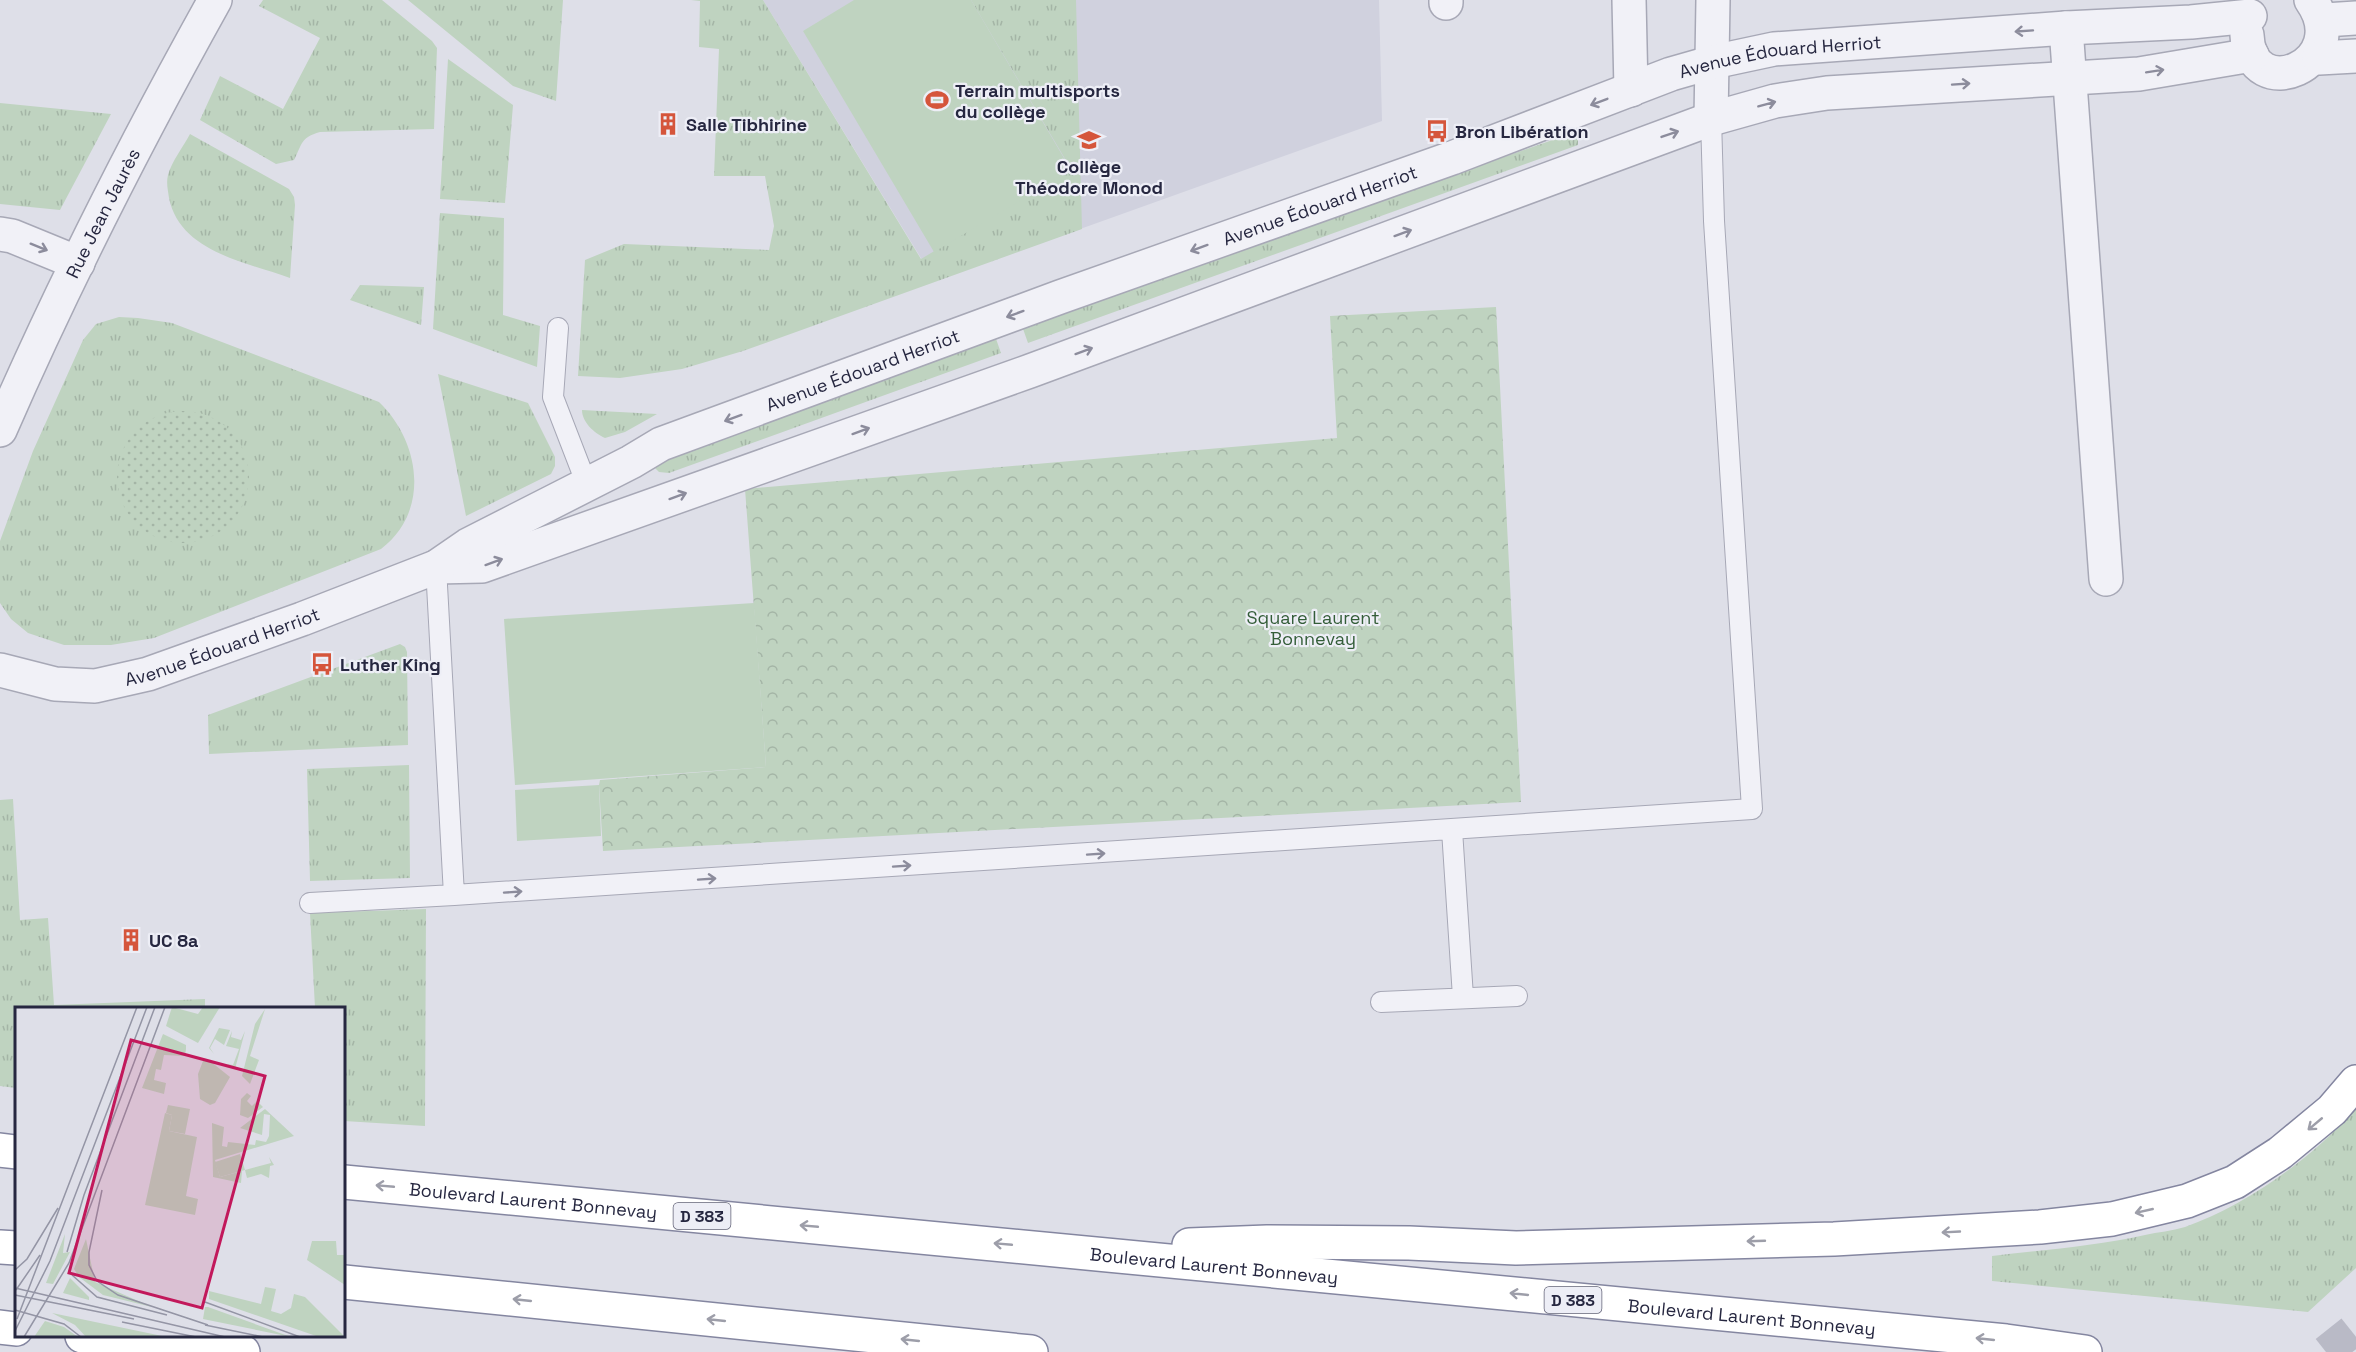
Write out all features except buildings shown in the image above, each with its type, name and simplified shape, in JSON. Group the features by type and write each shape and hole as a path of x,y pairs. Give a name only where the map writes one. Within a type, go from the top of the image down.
{"highway":[{"path":"1061,1250 1267,1242 1409,1243 1540,1248 1834,1239 2040,1227 2112,1219 2187,1201 2235,1182 2280,1154 2332,1110 2356,1082"},
{"path":"0,1150 15,1152"},
{"name":"Boulevard Laurent Bonnevay","path":"345,1182 2006,1341 2085,1352"},
{"path":"0,1246 15,1248"},
{"path":"345,1282 1031,1352"},
{"path":"0,1327 15,1329"},
{"path":"101,1337 243,1352"}],"street":[{"name":"Rue Jean Jaurès","path":"0,430 40,338 157,104 215,0"},
{"path":"1629,0 1631,90"},
{"path":"1711,119 1713,0"},
{"path":"2257,8 2247,28 2247,42 2252,55 2266,68 2285,74 2310,67 2319,58 2325,46 2330,12"},
{"name":"Avenue Édouard Herriot","path":"0,670 56,684 94,686 148,674 302,619 436,567 468,545 662,444 1060,297 1446,160 1671,74 1774,49 2066,28 2191,22 2257,8"},
{"path":"2066,28 2106,579"},
{"name":"Avenue Édouard Herriot","path":"436,567 482,566 1030,371 1711,119 1775,101 1827,93 2139,74 2252,55"},
{"path":"2319,58 2356,56"},
{"path":"0,234 12,236 78,262"}],"lane":[{"path":"310,903 1752,809 1713,221 1711,119"},
{"path":"558,328 553,397 587,485"},
{"path":"436,567 454,895"},
{"path":"1452,830 1463,997"},
{"path":"1381,1002 1517,996"}],"shaded area":[{"name":"Collège Théodore Monod","path":"763,0 1379,0 1382,121 935,281"}],"green space":[{"path":"263,0 382,0 432,41 437,48 434,129 320,132 305,139 294,160 276,164 200,120 220,76 283,109 320,38 259,6"},
{"path":"408,0 563,0 556,101 513,86"},
{"path":"691,0 763,0 921,259 1071,169 971,0 1076,0 1082,229 743,351 682,369 620,378 578,376 585,260 624,244 769,250 774,226 765,176 714,176 719,49 699,47 700,1"},
{"name":"Terrain multisports du collège","path":"854,0 971,0 1071,170 934,252 803,31"},
{"path":"448,59 513,105 505,203 440,199"},
{"path":"0,103 111,114 60,210 0,204"},
{"path":"1578,131 1578,145 1028,343 1022,326"},
{"path":"190,134 289,189 294,197 295,205 290,278 217,252 186,231 176,216 169,198 167,178"},
{"path":"440,213 504,218 503,315 540,326 537,367 433,329"},
{"path":"360,285 424,287 421,325 350,300"},
{"name":"Square Laurent Bonnevay","path":"1496,307 1521,802 603,851 600,780 766,767 745,489 1337,438 1330,316"},
{"path":"119,317 172,323 379,402 393,418 404,436 411,456 414,476 413,496 408,515 397,533 381,549 154,638 111,645 64,645 28,633 11,619 0,603 0,541 33,451 83,340 96,324"},
{"path":"995,336 1001,353 669,473 659,472 655,468 655,461"},
{"path":"438,374 528,403 555,457 555,466 551,474 466,516"},
{"path":"582,410 657,414 625,432 605,438 589,427"},
{"path":"183,411 208,416 230,430 244,452 249,477 244,502 230,524 208,538 183,543 158,538 136,524 122,502 117,477 122,452 136,430 158,416"},
{"path":"754,603 766,767 515,785 504,619"},
{"path":"400,644 407,652 408,745 209,754 208,715"},
{"path":"409,765 410,878 310,881 307,769"},
{"path":"599,785 601,836 517,841 515,790"},
{"path":"13,799 20,920 48,918 54,1005 205,999 205,1007 15,1007 15,1088 0,1086 0,800"},
{"path":"426,909 425,1126 345,1121 345,1007 315,1007 310,913"},
{"path":"2356,1109 2356,1268 2308,1312 1992,1281 1992,1256 2126,1239 2180,1228 2208,1218 2255,1193 2299,1162 2320,1145"}],"tunnel":[{"path":"2326,1352 2356,1328"}],"place":[{"name":"Terrain multisports du collège","path":"937,100"},
{"name":"Salle Tibhirine","path":"668,124"},
{"name":"Bron Libération","path":"1437,131"},
{"name":"Collège Théodore Monod","path":"1089,140"},
{"name":"Luther King","path":"322,664"},
{"name":"UC 8a","path":"131,940"}]}
